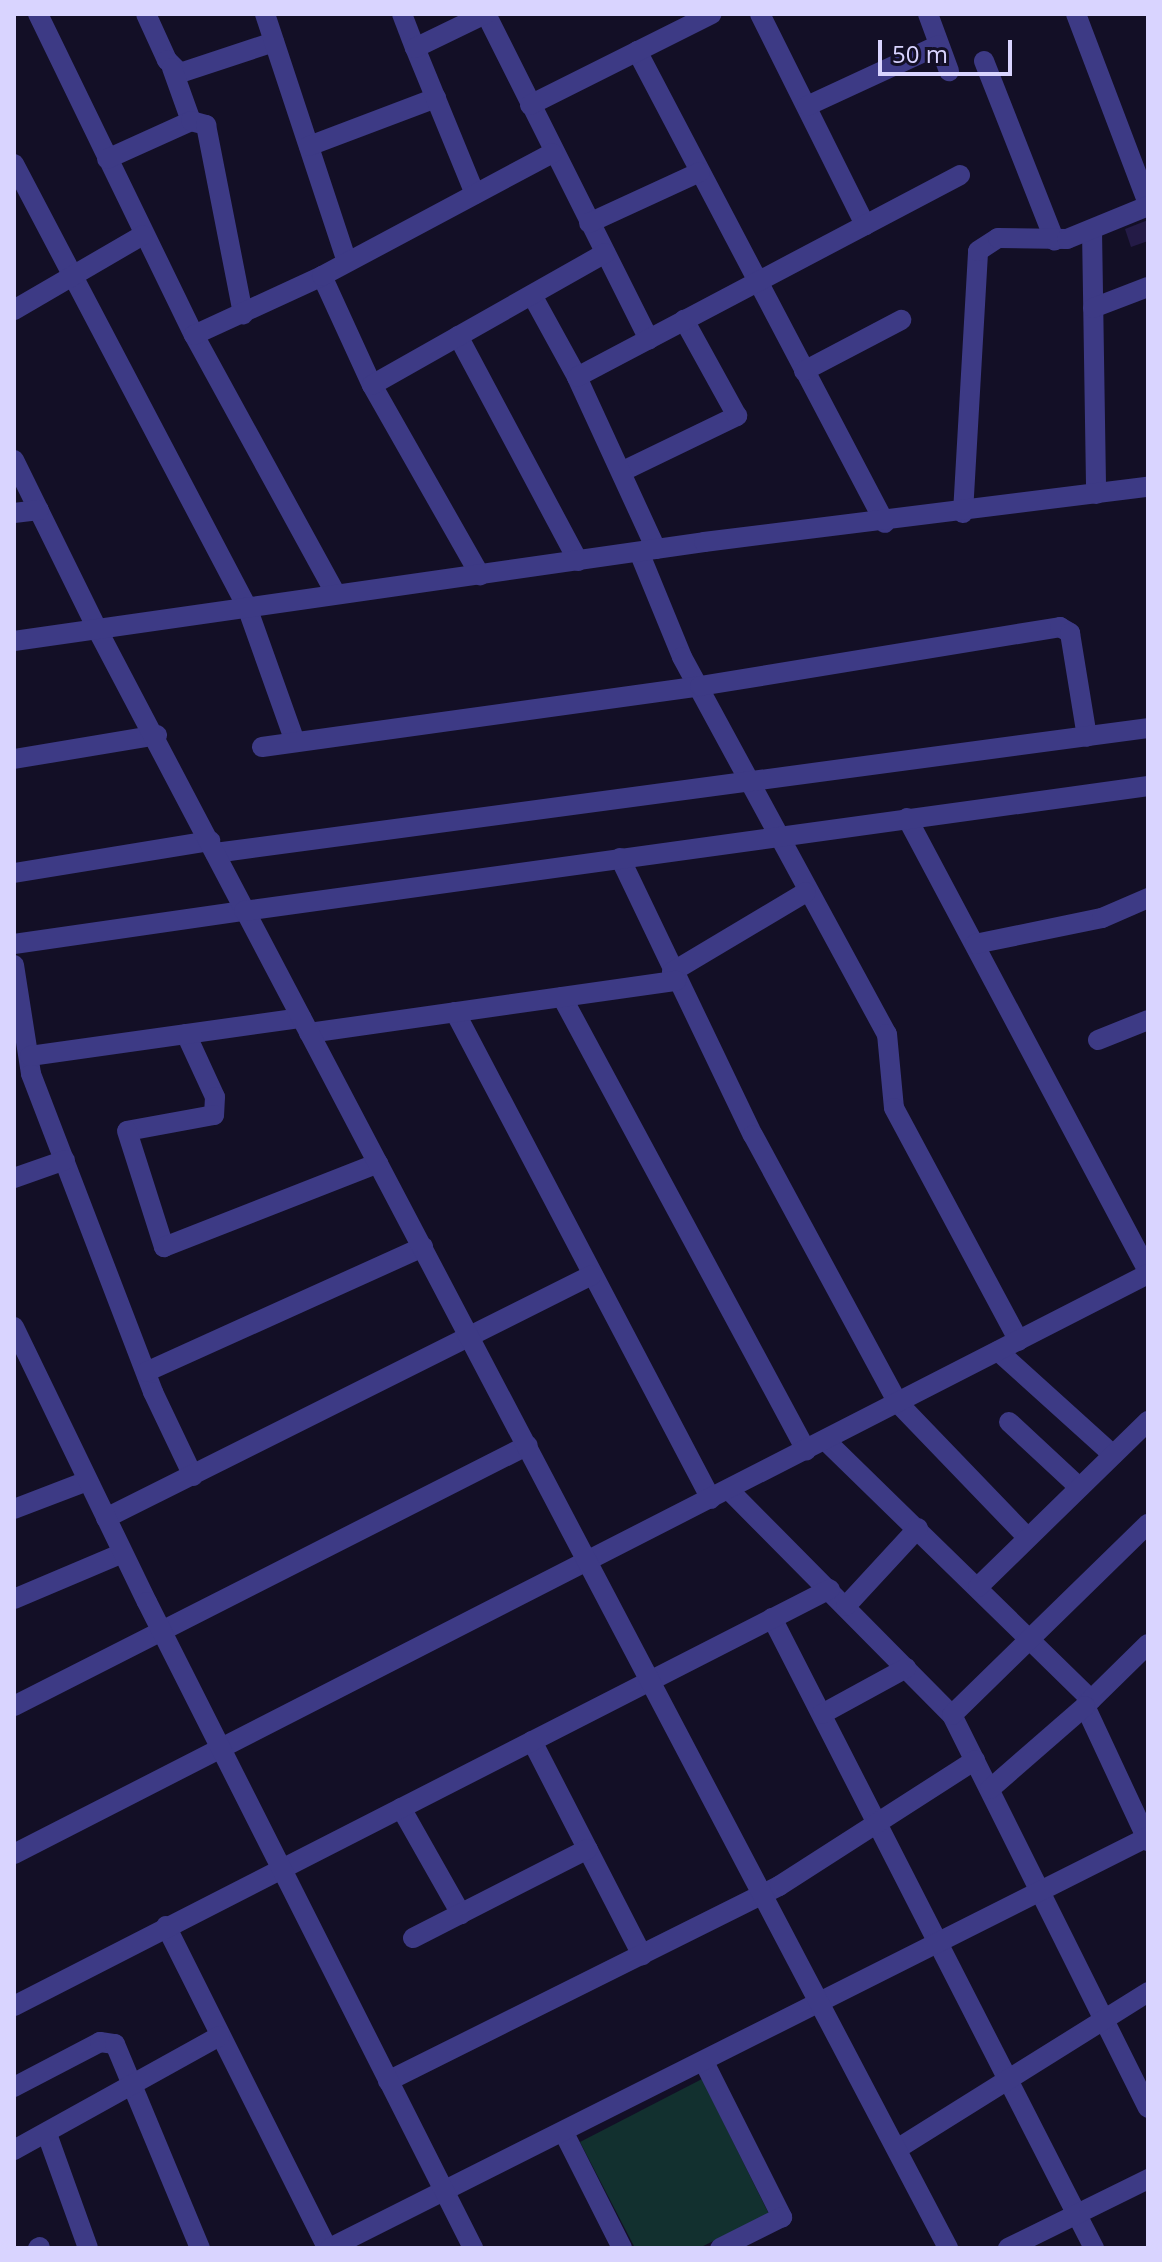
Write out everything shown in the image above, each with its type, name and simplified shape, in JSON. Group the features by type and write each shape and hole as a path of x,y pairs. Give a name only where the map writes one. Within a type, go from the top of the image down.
{"street":[{"path":"38,14 194,335 335,593"},
{"path":"146,14 172,68 191,121"},
{"path":"265,14 347,262"},
{"path":"402,14 475,194"},
{"path":"415,48 486,14 552,153 649,339"},
{"path":"530,105 712,14"},
{"path":"760,14 865,225"},
{"path":"928,14 949,71"},
{"path":"963,513 978,251 998,238 1055,241 1092,230 1148,205 1076,14"},
{"path":"172,68 192,70 274,42"},
{"path":"807,106 939,45"},
{"path":"637,51 885,523"},
{"path":"984,61 1055,241"},
{"path":"309,146 436,98"},
{"path":"107,159 191,121 206,125 243,314"},
{"path":"194,335 322,276 552,153"},
{"path":"14,164 70,276 247,607 295,742"},
{"path":"589,223 700,172"},
{"path":"577,377 960,175"},
{"path":"1092,230 1096,494"},
{"path":"14,310 143,235"},
{"path":"372,385 605,253"},
{"path":"322,276 372,385 480,575"},
{"path":"1093,308 1148,287"},
{"path":"532,295 623,471 682,657 806,892 887,1034 894,1108 1019,1341"},
{"path":"623,471 737,416 684,320"},
{"path":"804,371 901,320"},
{"path":"458,336 578,561"},
{"path":"14,460 97,629 157,735 244,911 528,1445 948,2248"},
{"path":"14,641 335,593 1148,487"},
{"path":"14,513 39,510"},
{"path":"262,747 700,686 1060,627 1070,633 1087,737"},
{"path":"14,873 750,785 1148,728"},
{"path":"14,759 157,735"},
{"path":"14,944 776,835 1148,786"},
{"path":"14,1854 1148,1273 907,818"},
{"path":"620,858 674,976 898,1403 1027,1537"},
{"path":"25,1065 186,1034 455,1012 562,997 674,976 806,892"},
{"path":"975,944 1102,918 1148,898"},
{"path":"14,965 25,1065 146,1372 193,1476"},
{"path":"562,997 806,1450"},
{"path":"455,1012 592,1275 720,1494 830,1589 952,1715 1148,2108"},
{"path":"1098,1040 1148,1021"},
{"path":"186,1034 215,1097 214,1115 127,1131 164,1247 378,1163"},
{"path":"14,1178 65,1160"},
{"path":"146,1372 423,1247"},
{"path":"106,1518 592,1275"},
{"path":"14,1327 161,1630 473,2248"},
{"path":"998,1351 1113,1455"},
{"path":"978,1587 1148,1421"},
{"path":"1009,1422 1079,1487"},
{"path":"166,1926 220,2036 333,2247 1148,1839 1088,1703 978,1587 825,1440"},
{"path":"14,1706 528,1445"},
{"path":"14,1509 87,1481"},
{"path":"952,1715 1148,1524"},
{"path":"846,1606 918,1528"},
{"path":"14,1599 123,1553"},
{"path":"14,2006 281,1866 830,1589"},
{"path":"772,1618 1094,2248"},
{"path":"990,1789 1145,1652"},
{"path":"822,1714 906,1668"},
{"path":"532,1741 642,1955"},
{"path":"388,2081 762,1894 975,1760"},
{"path":"401,1808 461,1914"},
{"path":"413,1938 588,1849"},
{"path":"897,2149 1148,1992"},
{"path":"14,2150 220,2036"},
{"path":"14,2087 108,2041 121,2052 200,2248"},
{"path":"704,2062 782,2217 720,2248"},
{"path":"564,2133 622,2248"},
{"path":"47,2134 88,2248"},
{"path":"1008,2248 1148,2179"}],"green space":[{"path":"702,2079 769,2214 699,2248 635,2248 580,2142"}],"building":[{"path":"1148,220 1148,241 1131,247 1125,229"}]}
